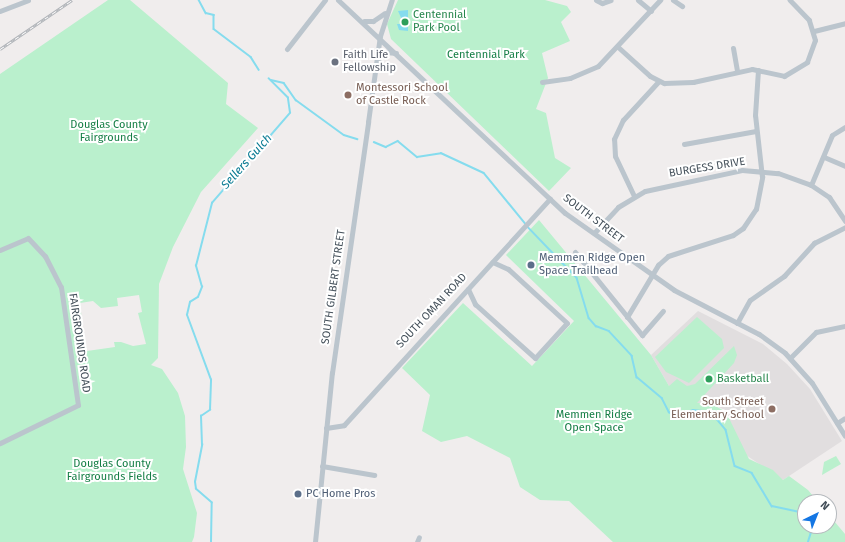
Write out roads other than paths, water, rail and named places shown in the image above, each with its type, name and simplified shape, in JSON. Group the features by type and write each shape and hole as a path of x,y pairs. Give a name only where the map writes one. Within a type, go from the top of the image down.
{"street":[{"path":"10,7 19,0"},
{"path":"0,11 28,0"},
{"path":"287,49 325,0"},
{"name":"SOUTH STREET","path":"338,0 380,36 550,199 652,275 737,323 790,358 812,383 845,436"},
{"name":"SOUTH GILBERT STREET","path":"315,542 326,428 366,130 380,36 386,12 392,0"},
{"path":"596,0 602,3 610,0"},
{"path":"638,0 651,11"},
{"path":"542,82 584,73 618,48 660,0"},
{"path":"673,0 682,6"},
{"path":"618,48 658,82 692,82 737,71 758,70 779,76 798,70 812,54 814,31 807,17 790,0"},
{"path":"362,20 373,21 386,12"},
{"path":"814,31 845,23"},
{"path":"733,48 737,71"},
{"path":"376,62 386,52 397,53"},
{"path":"627,317 658,265 678,251 721,240 743,228 759,200 762,171 756,131 758,70"},
{"path":"634,196 615,156 614,139 623,120 658,82"},
{"path":"811,185 834,133 845,127"},
{"path":"684,144 756,131"},
{"path":"824,157 845,166"},
{"name":"BURGESS DRIVE","path":"594,233 613,211 634,196 682,181 737,171 762,171 786,175 811,185 829,197 845,221"},
{"name":"SOUTH OMAN ROAD","path":"326,428 344,425 550,199"},
{"path":"737,323 750,300 784,276 814,243 845,227"},
{"name":"FAIRGROUNDS ROAD","path":"0,250 28,238 45,256 56,277 65,300 78,405 0,443"},
{"path":"575,252 642,335 663,311"},
{"path":"468,289 475,304 535,358 567,323 508,269 492,262"},
{"path":"790,358 816,332 845,326"},
{"path":"837,423 845,418"},
{"path":"322,466 374,475"}],"water":[{"name":"Centennial Park Pool","path":"408,10 408,31 399,30 397,24 402,24 402,20 398,11"}],"waterway":[{"name":"Sellers Gulch","path":"199,0 206,13 214,15 214,29 251,57 259,70"},
{"name":"Sellers Gulch","path":"211,542 212,503 196,489 195,482 202,445 201,416 210,410 211,380 187,315 190,302 198,297 202,287 196,266 212,203 290,113 288,98 269,79"},
{"path":"271,80 284,83 296,100 344,135 357,139"},
{"path":"374,142 386,147 398,141 417,157 441,153 484,173 525,223"},
{"path":"527,226 577,278 589,318 596,326 609,331 632,356 637,377 662,398 669,412 675,416 693,410 711,412 726,430 735,466 752,473 772,506 797,511"},
{"path":"808,542 810,534"}],"railway":[{"path":"0,49 72,0"}],"place":[{"name":"Centennial Park Pool","path":"405,22"},
{"name":"Faith Life Fellowship","path":"335,62"},
{"name":"Montessori School of Castle Rock","path":"348,95"},
{"name":"Memmen Ridge Open Space Trailhead","path":"531,265"},
{"name":"Basketball","path":"709,379"},
{"name":"South Street Elementary School","path":"772,409"},
{"name":"PC Home Pros","path":"298,494"}],"park label":[{"name":"Centennial Park","path":"486,55"},
{"name":"Douglas County Fairgrounds","path":"109,132"},
{"name":"Memmen Ridge Open Space","path":"594,422"},
{"name":"Douglas County Fairgrounds Fields","path":"112,471"}]}
